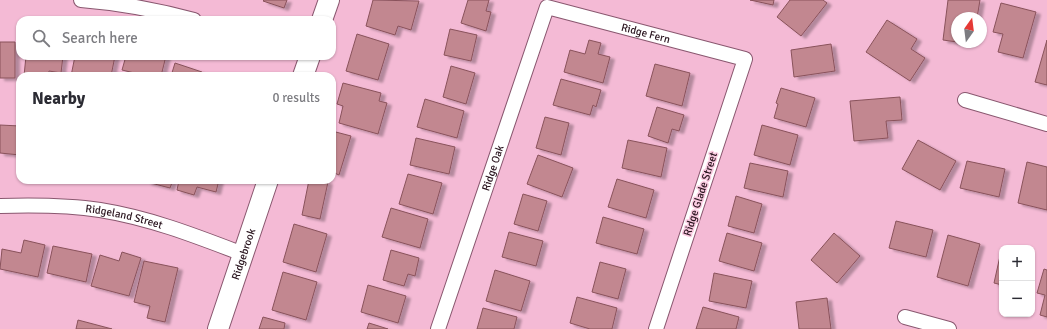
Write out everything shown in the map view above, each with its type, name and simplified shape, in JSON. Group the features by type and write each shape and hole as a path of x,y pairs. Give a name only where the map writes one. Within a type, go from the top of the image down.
{"street":[{"path":"81,0 99,1 180,16"},
{"path":"323,16 329,0"},
{"name":"Ridge Fern","path":"547,7 745,59"},
{"name":"Ridge Oak","path":"438,329 547,7"},
{"name":"Ridge Glade Street","path":"656,329 745,59"},
{"path":"965,100 1047,124"},
{"name":"Ridgebrook","path":"218,329 267,184"},
{"name":"Ridgeland Street","path":"0,206 46,205 100,210 156,222 187,232 242,254"},
{"path":"905,317 949,329"}],"building":[{"path":"287,0 284,8 263,1"},
{"path":"373,0 419,1 411,30 398,26 395,35 366,26"},
{"path":"468,0 489,0 486,11 491,12 486,31 461,23"},
{"path":"750,0 774,0 773,5"},
{"path":"790,0 823,0 827,3 801,36 777,17"},
{"path":"948,0 980,0 978,12 951,12 951,41 943,40"},
{"path":"1001,3 1036,12 1023,58 998,52 1003,34 993,32"},
{"path":"887,20 917,39 911,49 925,58 910,81 866,52"},
{"path":"450,29 477,35 471,61 444,55"},
{"path":"357,34 389,44 378,80 346,71"},
{"path":"589,40 601,43 598,54 610,57 603,83 564,72 570,50 585,54"},
{"path":"1047,40 1047,85 1035,82"},
{"path":"0,42 15,42 15,78 0,78"},
{"path":"831,44 835,71 794,77 791,50"},
{"path":"26,60 63,60 61,72 24,72"},
{"path":"74,60 114,60 112,72 72,72"},
{"path":"125,60 165,60 162,72 130,72 122,70"},
{"path":"175,63 202,72 172,72"},
{"path":"655,64 690,73 682,106 646,96"},
{"path":"451,66 475,73 466,104 443,97"},
{"path":"561,79 601,90 596,107 593,105 590,115 553,105"},
{"path":"343,83 381,93 379,101 387,103 378,134 339,123 343,106 337,104"},
{"path":"781,88 815,98 806,127 774,118 778,104 776,103"},
{"path":"900,97 902,120 886,121 888,138 854,141 850,101"},
{"path":"425,99 464,111 457,138 417,127"},
{"path":"657,107 684,115 679,131 672,129 668,143 648,136"},
{"path":"545,117 569,123 561,155 536,148"},
{"path":"0,125 16,126 16,155 0,153"},
{"path":"762,125 798,135 790,165 754,155"},
{"path":"336,132 351,136 339,175 336,174"},
{"path":"416,138 455,147 449,174 410,165"},
{"path":"628,140 667,148 661,177 622,168"},
{"path":"918,140 956,161 940,190 902,169"},
{"path":"538,155 573,168 562,197 527,184"},
{"path":"967,161 1005,169 999,197 960,188"},
{"path":"1027,162 1047,167 1047,210 1018,203"},
{"path":"750,163 788,171 783,197 744,188"},
{"path":"408,174 442,183 433,214 399,204"},
{"path":"617,179 654,190 646,218 608,207"},
{"path":"155,184 172,184 170,188"},
{"path":"178,184 218,184 216,192 197,187 194,195 177,190"},
{"path":"308,184 328,184 320,219 302,215"},
{"path":"523,194 547,201 538,231 514,224"},
{"path":"736,196 762,204 754,233 728,226"},
{"path":"391,208 428,219 420,248 382,237"},
{"path":"603,217 644,229 637,254 596,243"},
{"path":"896,221 933,230 926,257 889,248"},
{"path":"294,224 327,234 316,272 283,262"},
{"path":"509,232 543,241 536,266 502,257"},
{"path":"727,233 762,243 754,271 719,261"},
{"path":"834,233 860,256 837,283 811,260"},
{"path":"948,235 980,244 968,286 937,277"},
{"path":"24,240 45,245 38,277 0,269 2,249 21,253"},
{"path":"53,246 92,254 86,282 47,273"},
{"path":"391,250 419,258 415,276 408,274 404,286 383,280"},
{"path":"122,252 141,258 129,296 91,286 100,255 119,261"},
{"path":"999,260 999,284 994,283"},
{"path":"144,261 178,268 165,322 147,318 150,306 134,302"},
{"path":"600,262 626,269 618,299 592,292"},
{"path":"1044,269 1047,270 1047,317 1040,315 1045,295 1037,293"},
{"path":"495,270 530,281 521,311 486,301"},
{"path":"283,272 317,282 306,320 272,310"},
{"path":"714,273 752,281 746,308 709,301"},
{"path":"368,285 406,296 398,323 361,312"},
{"path":"577,297 617,308 612,329 590,329 570,323"},
{"path":"827,298 831,329 799,329 796,302"},
{"path":"703,307 739,317 736,329 696,329"},
{"path":"483,308 517,317 514,329 477,329"},
{"path":"263,317 285,323 284,329 259,329"},
{"path":"78,320 112,329 76,329"},
{"path":"369,323 388,329 367,329"}]}
